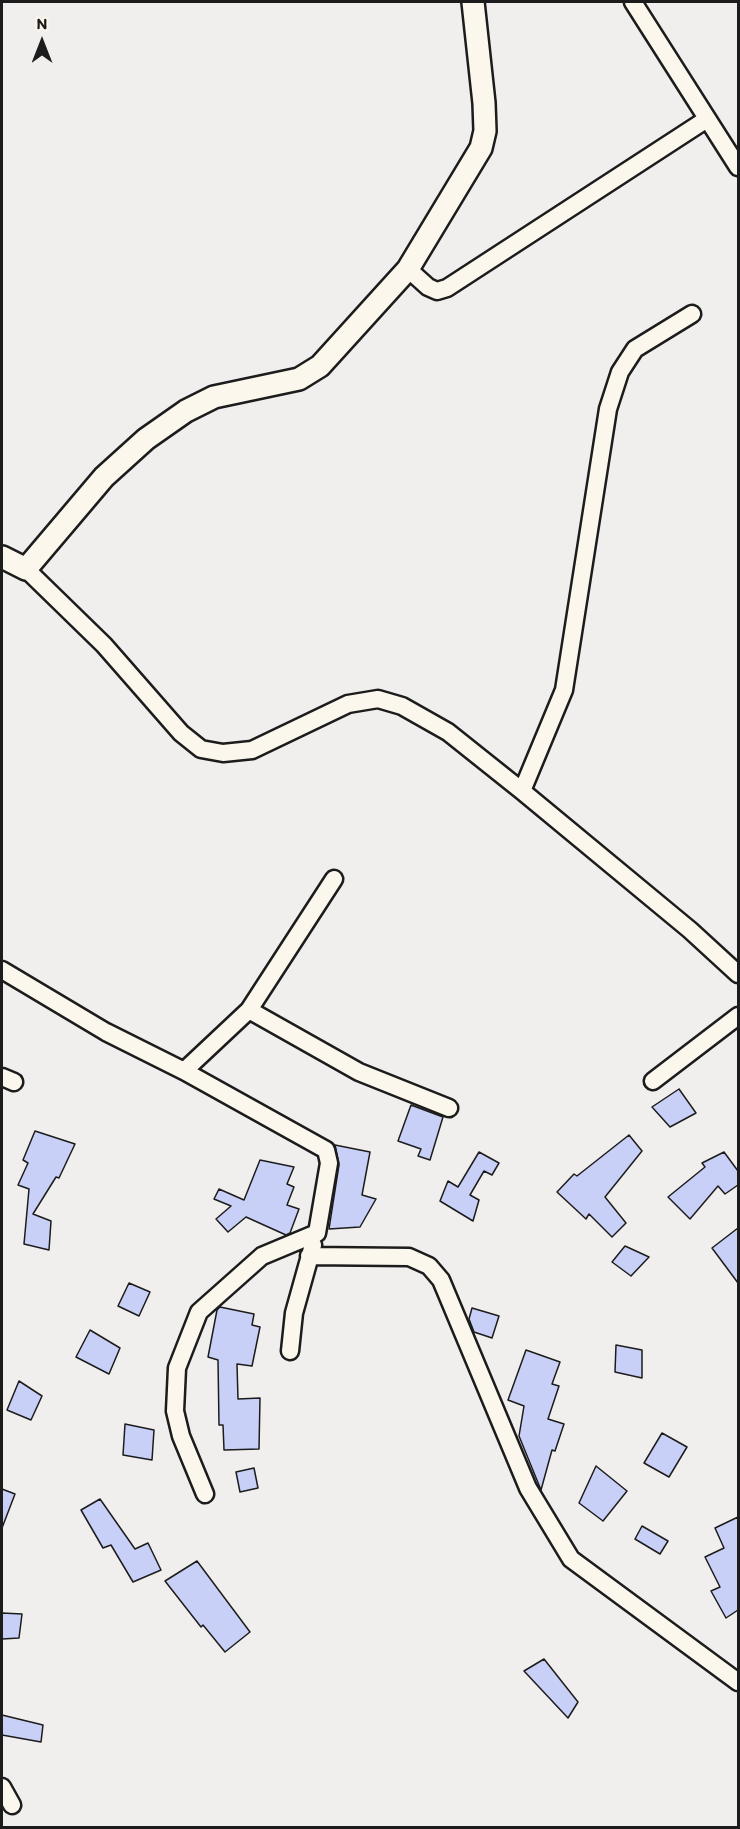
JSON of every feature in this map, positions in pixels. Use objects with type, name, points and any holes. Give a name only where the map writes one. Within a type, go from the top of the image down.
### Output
[{"type":"street","points":[[26,568],[104,477],[146,439],[186,411],[214,397],[300,379],[320,366],[408,269],[481,148],[485,131],[484,103],[473,2]]},
{"type":"street","points":[[633,2],[738,167]]},
{"type":"street","points":[[408,269],[428,287],[437,291],[447,288],[706,119]]},
{"type":"street","points":[[522,790],[564,690],[608,409],[620,372],[635,349],[692,314]]},
{"type":"street","points":[[2,557],[26,568],[104,645],[181,733],[201,749],[222,753],[252,750],[348,704],[378,699],[402,706],[448,732],[522,790],[681,923],[738,974]]},
{"type":"street","points":[[184,1071],[249,1010],[334,879]]},
{"type":"street","points":[[2,970],[106,1032],[184,1071],[326,1150],[329,1163],[317,1233],[294,1313],[290,1351]]},
{"type":"street","points":[[249,1010],[359,1072],[449,1108]]},
{"type":"street","points":[[653,1081],[738,1016]]},
{"type":"street","points":[[205,1494],[181,1436],[175,1411],[177,1368],[199,1312],[262,1256],[317,1233]]},
{"type":"street","points":[[309,1256],[408,1257],[429,1266],[441,1280],[528,1488],[571,1559],[737,1679]]},
{"type":"street","points":[[2,1787],[12,1805]]},
{"type":"building","points":[[679,1089],[696,1113],[670,1127],[652,1107]]},
{"type":"building","points":[[411,1105],[443,1117],[430,1160],[418,1156],[421,1149],[398,1141]]},
{"type":"building","points":[[35,1131],[75,1144],[59,1178],[56,1177],[33,1214],[51,1221],[49,1250],[24,1244],[29,1189],[18,1185],[28,1163],[23,1160]]},
{"type":"building","points":[[629,1135],[642,1151],[605,1197],[626,1223],[612,1237],[589,1214],[586,1219],[557,1192],[574,1174],[577,1176]]},
{"type":"building","points":[[335,1145],[370,1152],[362,1195],[376,1199],[360,1227],[329,1229],[339,1165]]},
{"type":"building","points":[[479,1152],[499,1163],[492,1175],[484,1171],[470,1195],[479,1200],[473,1221],[440,1201],[448,1181],[458,1187]]},
{"type":"building","points":[[724,1152],[738,1171],[738,1185],[725,1194],[718,1186],[690,1219],[668,1197],[705,1167],[702,1163]]},
{"type":"building","points":[[260,1160],[294,1167],[287,1184],[294,1187],[287,1205],[299,1209],[290,1233],[286,1235],[246,1217],[228,1232],[216,1219],[231,1206],[214,1199],[219,1189],[244,1200]]},
{"type":"building","points":[[738,1228],[738,1283],[712,1248]]},
{"type":"building","points":[[625,1246],[649,1257],[631,1276],[612,1262]]},
{"type":"building","points":[[129,1283],[150,1292],[139,1316],[118,1306]]},
{"type":"building","points":[[220,1307],[254,1314],[252,1325],[260,1327],[252,1366],[237,1364],[238,1399],[260,1398],[259,1449],[224,1450],[223,1425],[219,1425],[218,1360],[208,1357],[217,1310]]},
{"type":"building","points":[[472,1308],[499,1316],[492,1338],[474,1332],[469,1319]]},
{"type":"building","points":[[90,1330],[120,1348],[109,1374],[76,1357]]},
{"type":"building","points":[[616,1345],[642,1350],[642,1378],[615,1372]]},
{"type":"building","points":[[526,1350],[560,1362],[552,1384],[559,1386],[548,1419],[564,1424],[555,1451],[552,1450],[541,1490],[519,1436],[524,1406],[508,1400]]},
{"type":"building","points":[[19,1381],[42,1396],[31,1420],[7,1410]]},
{"type":"building","points":[[125,1424],[154,1430],[152,1460],[123,1455]]},
{"type":"building","points":[[662,1433],[687,1447],[669,1477],[644,1463]]},
{"type":"building","points":[[596,1466],[627,1491],[603,1521],[579,1503]]},
{"type":"building","points":[[254,1468],[258,1488],[240,1492],[236,1472]]},
{"type":"building","points":[[2,1489],[15,1494],[2,1528]]},
{"type":"building","points":[[100,1499],[135,1549],[148,1543],[161,1570],[133,1582],[111,1545],[103,1548],[81,1510]]},
{"type":"building","points":[[738,1517],[738,1610],[726,1618],[711,1591],[720,1587],[705,1557],[724,1548],[715,1528]]},
{"type":"building","points":[[642,1526],[668,1541],[660,1554],[635,1539]]},
{"type":"building","points":[[197,1561],[250,1632],[225,1652],[203,1625],[201,1627],[165,1581]]},
{"type":"building","points":[[2,1613],[22,1614],[19,1638],[2,1639]]},
{"type":"building","points":[[544,1659],[578,1702],[568,1718],[524,1671]]},
{"type":"building","points":[[2,1715],[43,1725],[41,1742],[2,1735]]}]
